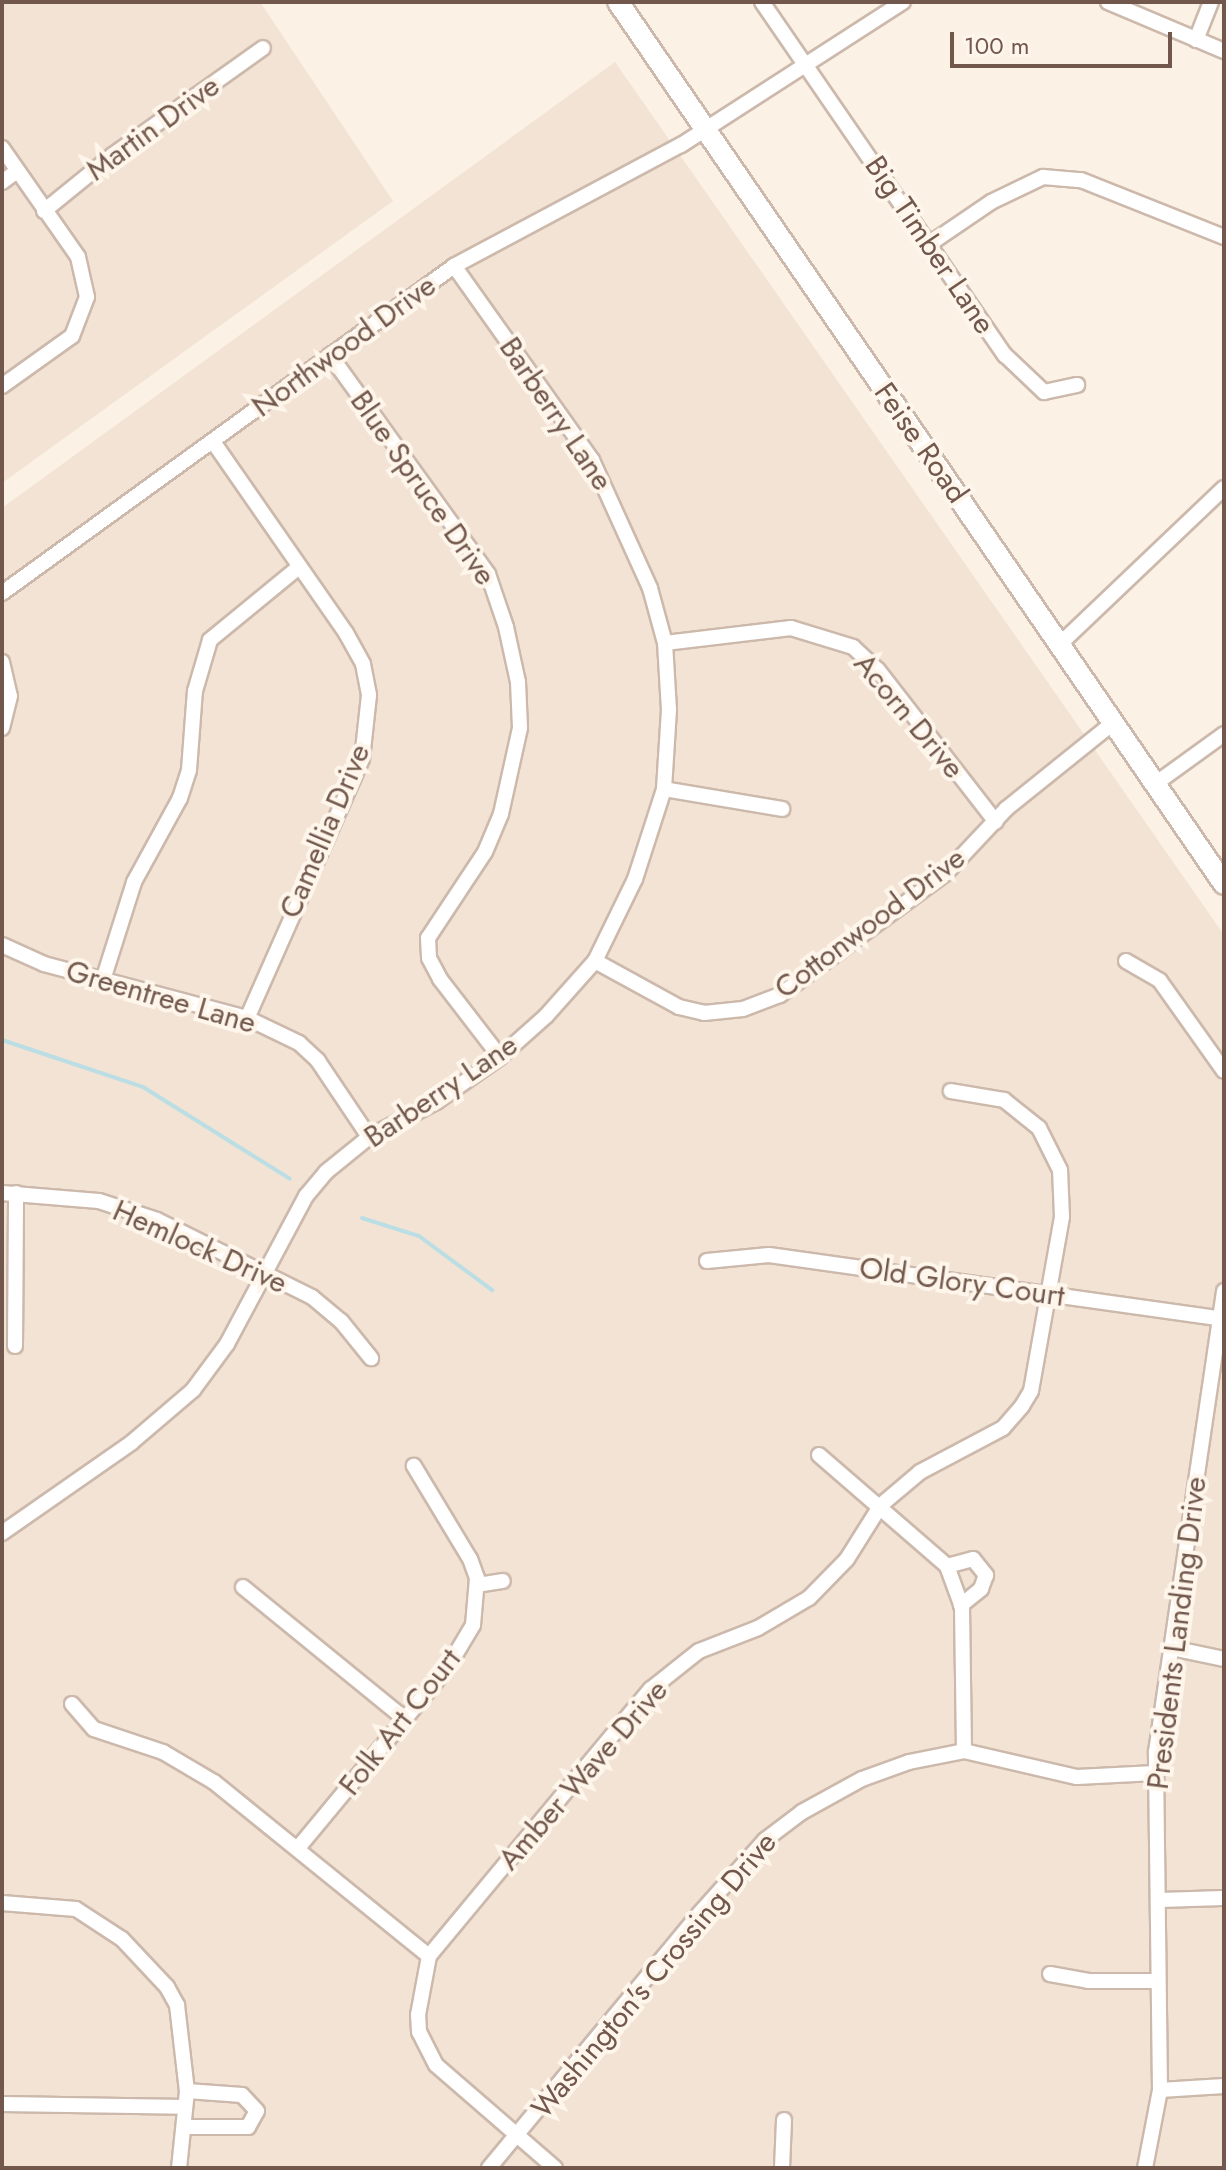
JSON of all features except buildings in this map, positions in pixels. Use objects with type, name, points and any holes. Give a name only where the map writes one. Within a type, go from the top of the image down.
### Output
[{"type":"main road","name":"Feise Road","points":[[618,2],[1224,884]]},
{"type":"street","points":[[748,2],[761,2]]},
{"type":"street","name":"Big Timber Lane","points":[[761,2],[1005,355],[1036,387],[1056,392],[1077,385]]},
{"type":"street","name":"Northwood Drive","points":[[2,593],[214,443],[454,266],[706,129],[903,2]]},
{"type":"street","points":[[1108,2],[1224,51]]},
{"type":"street","points":[[1196,40],[1211,2]]},
{"type":"street","name":"Martin Drive","points":[[44,211],[113,155],[263,48]]},
{"type":"street","points":[[2,148],[78,257],[87,288],[85,310],[72,336],[2,386]]},
{"type":"street","points":[[2,182],[17,171]]},
{"type":"street","points":[[928,245],[991,202],[1043,177],[1081,180],[1224,237]]},
{"type":"street","name":"Barberry Lane","points":[[2,1533],[131,1443],[193,1390],[227,1344],[306,1196],[369,1137],[436,1102],[500,1057],[595,961],[635,879],[664,789],[669,710],[665,643],[640,562],[592,460],[454,266]]},
{"type":"street","name":"Blue Spruce Drive","points":[[330,355],[488,574],[506,627],[518,682],[520,728],[501,814],[485,852],[428,938],[429,958],[440,979],[500,1057]]},
{"type":"street","name":"Camellia Drive","points":[[214,443],[363,664],[367,740],[247,1018]]},
{"type":"street","points":[[1060,644],[1224,488]]},
{"type":"street","points":[[103,980],[134,882],[180,798],[189,770],[195,691],[210,640],[299,567]]},
{"type":"street","name":"Acorn Drive","points":[[665,643],[791,628],[853,647],[878,670],[996,822]]},
{"type":"street","points":[[2,662],[10,696],[2,728]]},
{"type":"street","name":"Cottonwood Drive","points":[[595,961],[679,1007],[704,1013],[743,1009],[780,995],[946,873],[1057,765],[1113,723]]},
{"type":"street","points":[[1155,784],[1224,734]]},
{"type":"street","points":[[664,789],[782,809]]},
{"type":"street","name":"Greentree Lane","points":[[2,945],[103,980],[247,1018],[299,1043],[318,1061],[369,1137]]},
{"type":"street","points":[[1126,961],[1160,981],[1224,1071]]},
{"type":"street","name":"Amber Wave Drive","points":[[555,2168],[449,2080],[427,2050],[418,2015],[429,1956],[651,1689],[699,1651],[758,1628],[809,1598],[847,1559],[881,1505],[920,1472],[1003,1428],[1022,1406],[1031,1391],[1062,1217],[1056,1158],[1039,1128],[1004,1100],[951,1091]]},
{"type":"street","points":[[9,1193],[15,1346]]},
{"type":"street","name":"Hemlock Drive","points":[[9,1193],[99,1201],[157,1220],[263,1273],[331,1313],[371,1358]]},
{"type":"street","name":"Old Glory Court","points":[[707,1261],[769,1255],[1221,1318]]},
{"type":"street","name":"Presidents Landing Drive","points":[[1145,2168],[1160,2090],[1155,1773],[1224,1291]]},
{"type":"street","points":[[819,1455],[881,1505],[947,1566],[961,1605],[964,1751]]},
{"type":"street","name":"Folk Art Court","points":[[298,1848],[448,1667],[473,1625],[477,1585],[465,1547],[414,1466]]},
{"type":"street","points":[[947,1566],[973,1559],[986,1575],[981,1589],[961,1605]]},
{"type":"street","points":[[477,1585],[503,1581]]},
{"type":"street","points":[[243,1587],[405,1719]]},
{"type":"street","points":[[1172,1648],[1224,1659]]},
{"type":"street","points":[[72,1704],[94,1729],[163,1752],[214,1782],[429,1956]]},
{"type":"street","name":"Washington's Crossing Drive","points":[[489,2168],[700,1913],[774,1833],[862,1779],[909,1762],[964,1751],[1077,1777],[1155,1773]]},
{"type":"street","points":[[1159,1900],[1224,1898]]},
{"type":"street","points":[[2,1903],[76,1909],[122,1939],[155,1970],[177,2005],[186,2099],[186,2127],[179,2168]]},
{"type":"street","points":[[1050,1974],[1088,1981],[1158,1981]]},
{"type":"street","points":[[1160,2090],[1224,2086]]},
{"type":"street","points":[[2,2104],[242,2095],[257,2111],[248,2127],[230,2131],[186,2127]]},
{"type":"street","points":[[782,2168],[784,2120]]},
{"type":"shaded area","points":[[2,2],[260,2],[393,201],[2,483]]},
{"type":"shaded area","points":[[615,62],[1224,935],[1224,2168],[2,2168],[2,508]]},
{"type":"waterway","points":[[2,1040],[143,1087],[290,1179]]},
{"type":"waterway","points":[[362,1218],[419,1236],[492,1290]]}]
